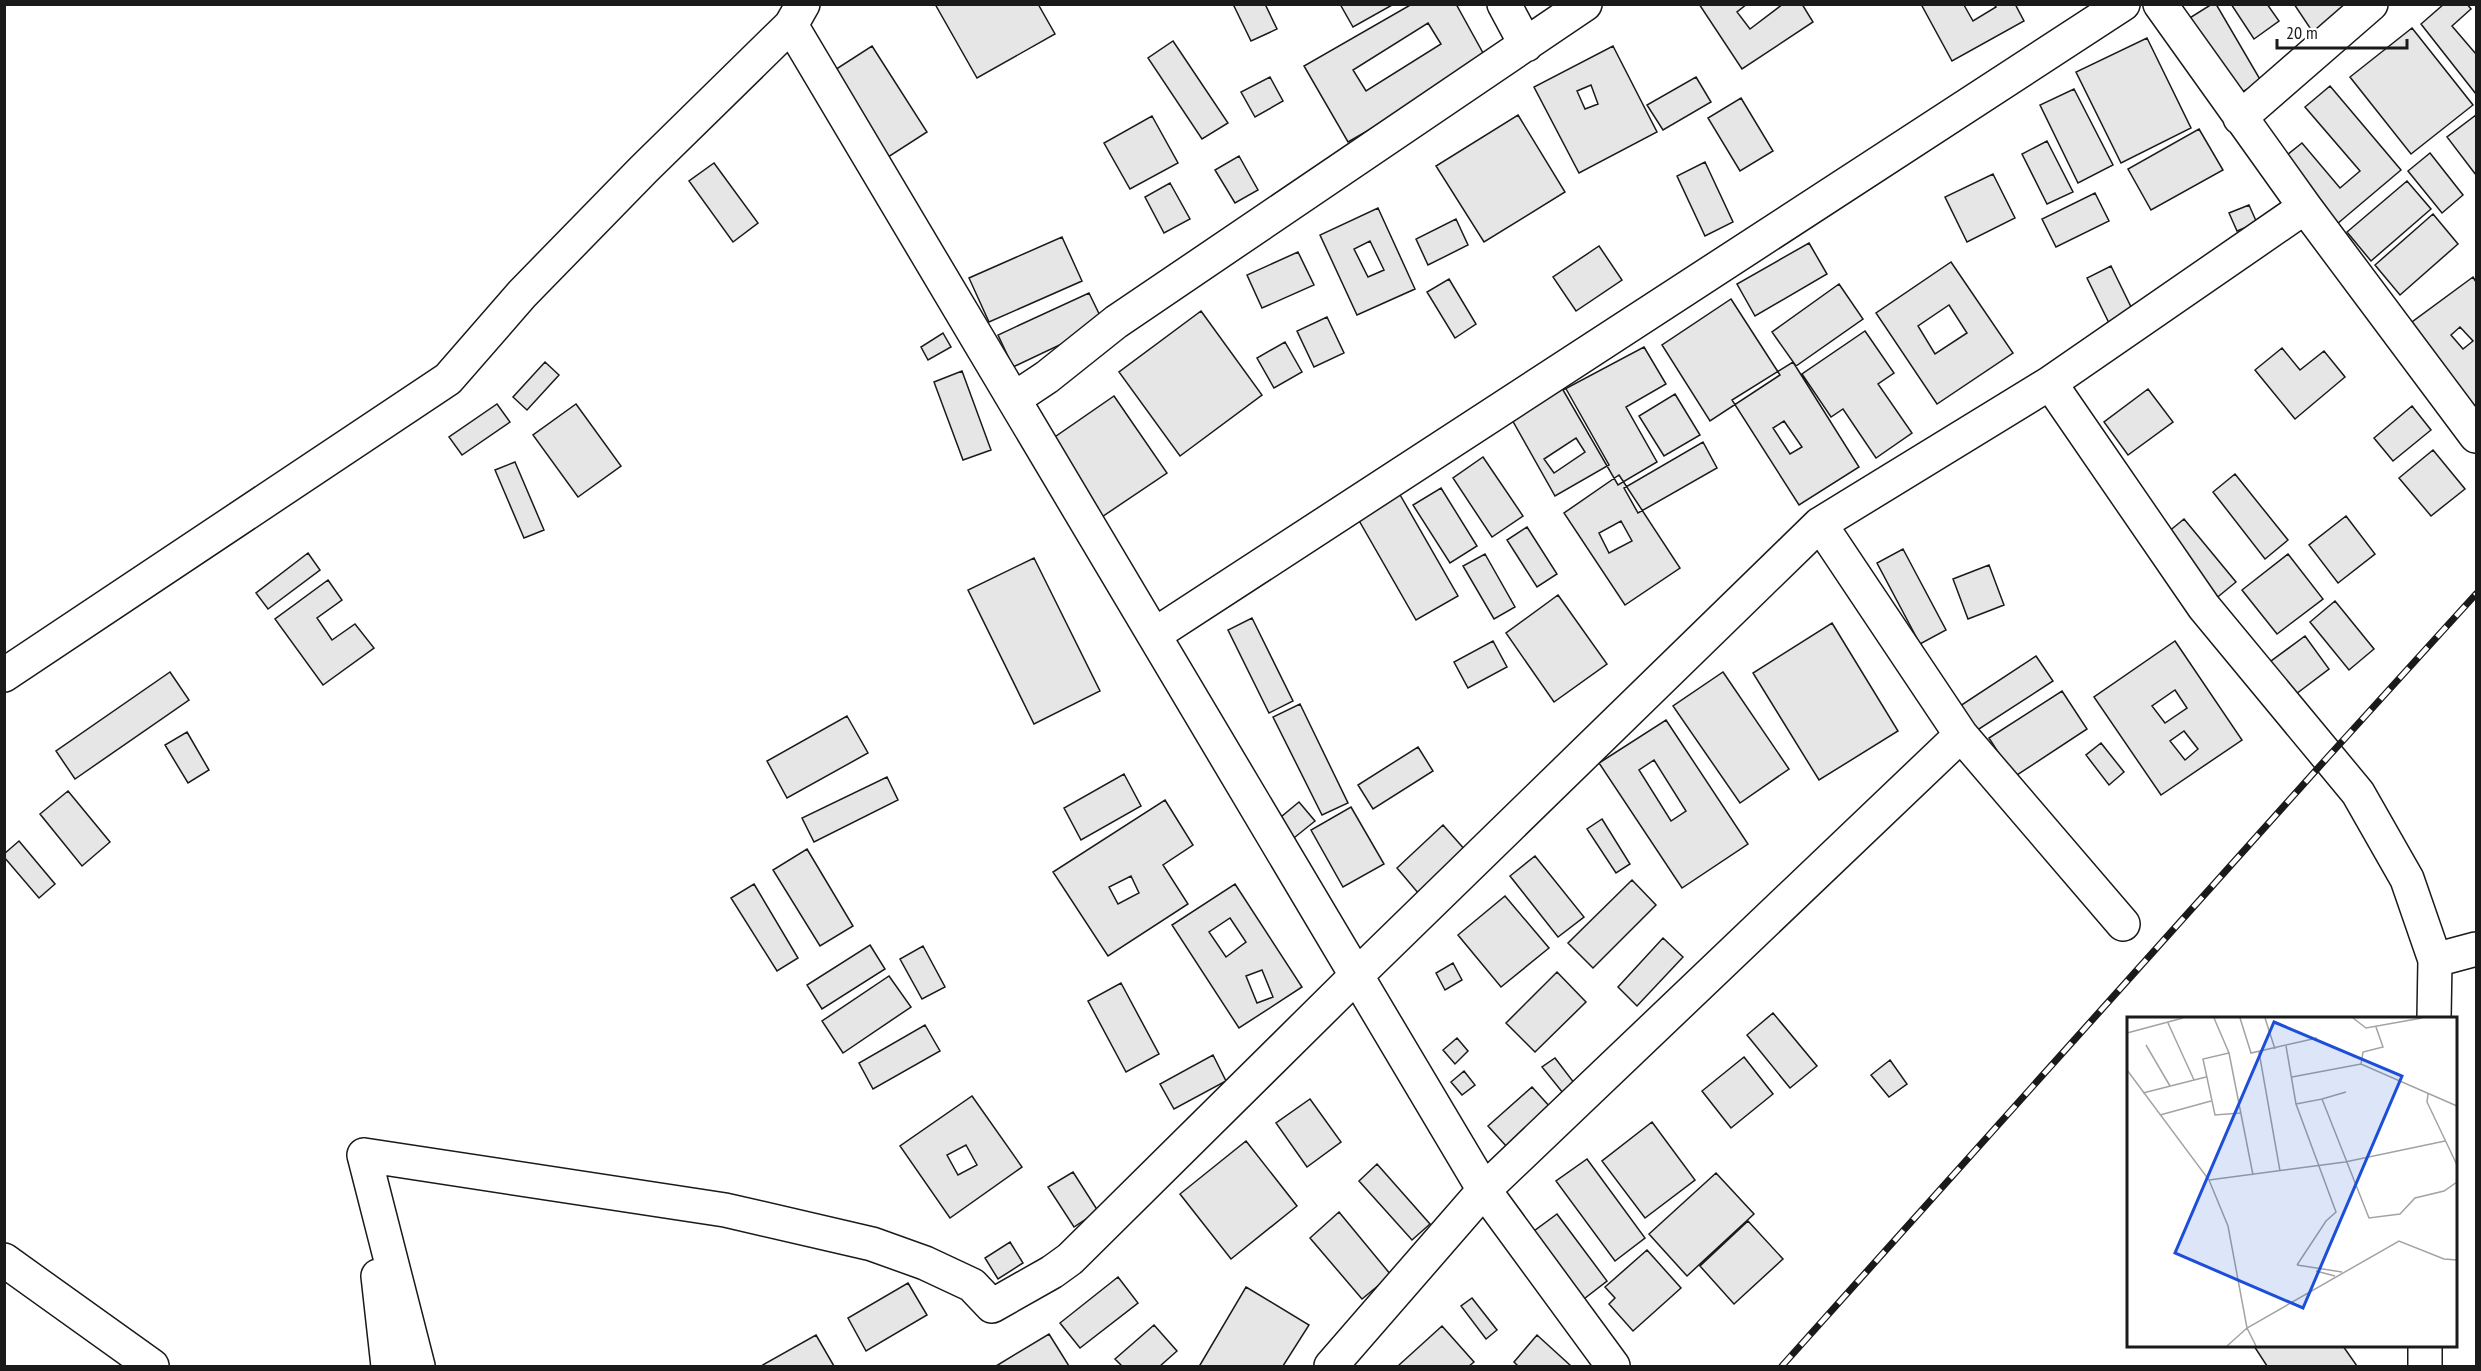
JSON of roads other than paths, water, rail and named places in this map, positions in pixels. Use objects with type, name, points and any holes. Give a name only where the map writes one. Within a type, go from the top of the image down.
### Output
[{"type":"street","points":[[1504,4],[1526,45]]},
{"type":"street","points":[[1014,399],[1047,377],[1116,322],[1585,4]]},
{"type":"street","points":[[1154,635],[2123,4]]},
{"type":"street","points":[[2160,4],[2305,207],[2476,436]]},
{"type":"street","points":[[2240,118],[2371,4]]},
{"type":"street","points":[[4,675],[448,379],[522,294],[797,15],[1014,399],[1484,1190],[1613,1366]]},
{"type":"street","points":[[364,1155],[725,1210],[862,1242],[925,1263],[972,1285],[992,1306],[1052,1272],[1070,1259],[1357,975],[1820,524],[2049,382],[2305,207]]},
{"type":"street","points":[[2049,382],[2204,607],[2358,793],[2407,879],[2436,960],[2434,1017]]},
{"type":"street","points":[[1820,524],[1961,735],[2123,924]]},
{"type":"street","points":[[1331,1366],[1484,1190],[1961,735]]},
{"type":"street","points":[[2436,960],[2476,949]]},
{"type":"street","points":[[364,1155],[388,1366]]},
{"type":"street","points":[[364,1155],[418,1366]]},
{"type":"street","points":[[4,1260],[152,1366]]},
{"type":"street","points":[[2424,1366],[2425,1347]]},
{"type":"railway","points":[[1782,1366],[2476,594]]}]
